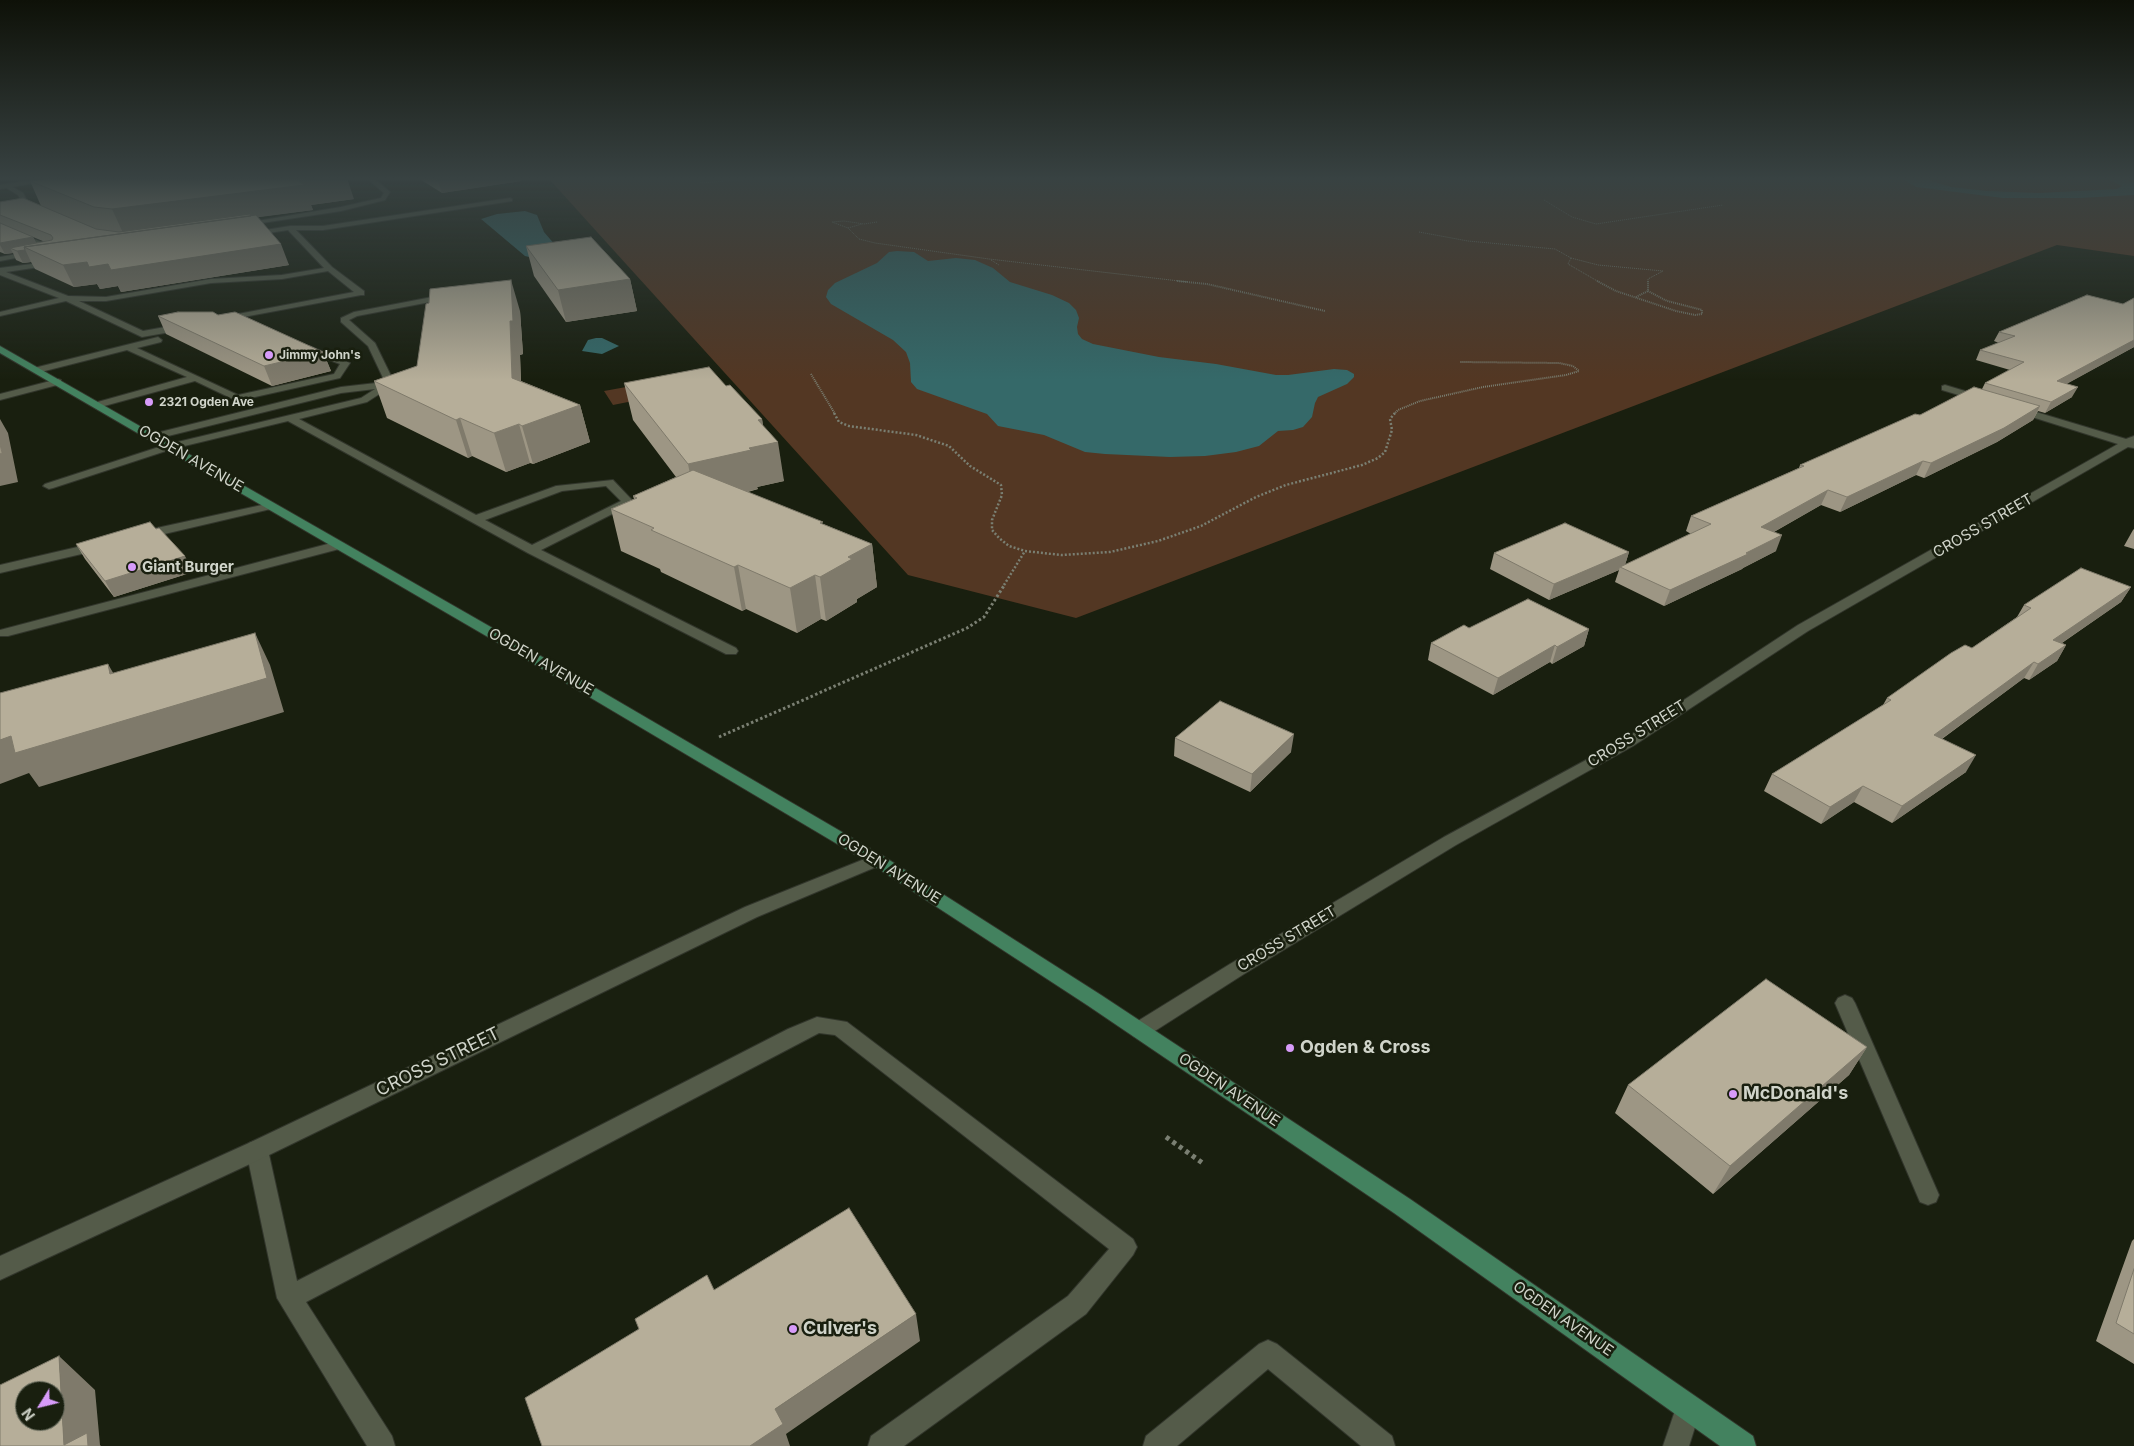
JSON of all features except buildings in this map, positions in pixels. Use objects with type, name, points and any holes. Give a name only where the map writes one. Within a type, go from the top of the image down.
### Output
[{"type":"main road","name":"OGDEN AVENUE","points":[[0,349],[877,860],[1140,1030],[1402,1206],[1743,1446]]},
{"type":"street","points":[[0,259],[53,250],[43,245]]},
{"type":"street","points":[[233,327],[214,325],[361,293],[329,269],[307,245]]},
{"type":"street","points":[[0,271],[58,262]]},
{"type":"street","points":[[0,314],[67,298],[106,299],[211,281],[282,277],[329,269]]},
{"type":"street","points":[[0,271],[67,298],[142,334],[194,324]]},
{"type":"street","points":[[0,278],[10,276]]},
{"type":"street","points":[[390,384],[372,345],[344,320],[354,314],[455,295]]},
{"type":"street","points":[[37,370],[189,334]]},
{"type":"street","points":[[128,347],[237,398],[337,376],[345,363],[300,346]]},
{"type":"street","points":[[97,405],[196,378]]},
{"type":"street","points":[[0,397],[58,382]]},
{"type":"street","points":[[152,437],[314,396],[341,390],[390,384]]},
{"type":"street","points":[[49,486],[169,447],[364,400],[390,384]]},
{"type":"street","points":[[1945,388],[2132,442]]},
{"type":"street","points":[[314,396],[329,409]]},
{"type":"street","points":[[290,418],[532,550],[731,651]]},
{"type":"street","name":"CROSS STREET","points":[[1140,1030],[1237,969],[1450,841],[1628,743],[1802,628],[2132,442]]},
{"type":"street","points":[[476,519],[560,488],[609,482],[628,502],[532,550]]},
{"type":"street","points":[[129,539],[271,506]]},
{"type":"street","points":[[0,569],[111,543]]},
{"type":"street","points":[[3,633],[339,545]]},
{"type":"street","name":"CROSS STREET","points":[[0,1268],[257,1150],[751,912],[877,860]]},
{"type":"street","points":[[1845,1003],[1928,1195]]},
{"type":"street","points":[[289,1298],[795,1035],[817,1025],[840,1028],[1125,1247],[1077,1305],[881,1446]]},
{"type":"street","points":[[257,1150],[289,1298],[382,1446]]},
{"type":"street","points":[[1156,1446],[1268,1353],[1382,1446]]},
{"type":"street","points":[[1676,1446],[1688,1408]]},
{"type":"path","points":[[897,245],[989,259],[1208,284],[1324,310]]},
{"type":"path","points":[[1532,245],[1555,248],[1571,258],[1598,264],[1663,271],[1648,279],[1648,291]]},
{"type":"path","points":[[1571,258],[1568,264],[1600,283],[1635,298],[1676,311],[1695,315],[1702,314],[1702,310],[1667,301],[1648,291]]},
{"type":"path","points":[[989,259],[999,265]]},
{"type":"path","points":[[1635,298],[1648,291]]},
{"type":"path","points":[[811,374],[840,422],[849,426],[916,435],[934,440],[949,446],[970,466],[1001,485],[1002,495],[992,520],[992,530],[1009,546],[1025,551],[1061,555],[1110,552],[1158,541],[1201,526],[1256,497],[1286,485],[1362,465],[1386,452],[1392,430],[1390,420],[1398,410],[1420,401],[1483,387],[1566,376],[1579,371],[1574,366],[1559,363],[1460,362]]},
{"type":"path","points":[[691,750],[967,628],[984,617],[1025,551]]},
{"type":"path","points":[[1166,1138],[1204,1164]]},
{"type":"shaded area","points":[[609,245],[2056,245],[1076,618],[908,575]]},
{"type":"shaded area","points":[[2060,245],[2134,245],[2134,256]]},
{"type":"shaded area","points":[[687,376],[698,388],[613,405],[604,391]]},
{"type":"water","points":[[512,245],[556,246],[529,257]]},
{"type":"water","points":[[889,252],[914,252],[928,261],[956,258],[975,260],[993,268],[1010,282],[1052,295],[1069,303],[1076,310],[1079,318],[1078,334],[1082,339],[1093,344],[1159,357],[1216,364],[1276,375],[1334,369],[1347,370],[1354,374],[1354,377],[1347,384],[1318,397],[1312,417],[1303,427],[1278,431],[1259,446],[1236,452],[1205,456],[1170,457],[1085,452],[1044,435],[998,426],[987,414],[917,389],[911,382],[910,363],[906,352],[893,340],[831,304],[826,297],[828,290],[835,283],[877,263]]},
{"type":"water","points":[[602,338],[619,346],[602,354],[582,351],[588,340]]},
{"type":"place","name":"Jimmy John's","points":[[269,355]]},
{"type":"place","name":"2321 Ogden Ave","points":[[149,402]]},
{"type":"place","name":"Giant Burger","points":[[132,567]]},
{"type":"place","name":"Ogden & Cross","points":[[1290,1048]]},
{"type":"place","name":"McDonald's","points":[[1733,1094]]},
{"type":"place","name":"Culver's","points":[[793,1329]]}]
